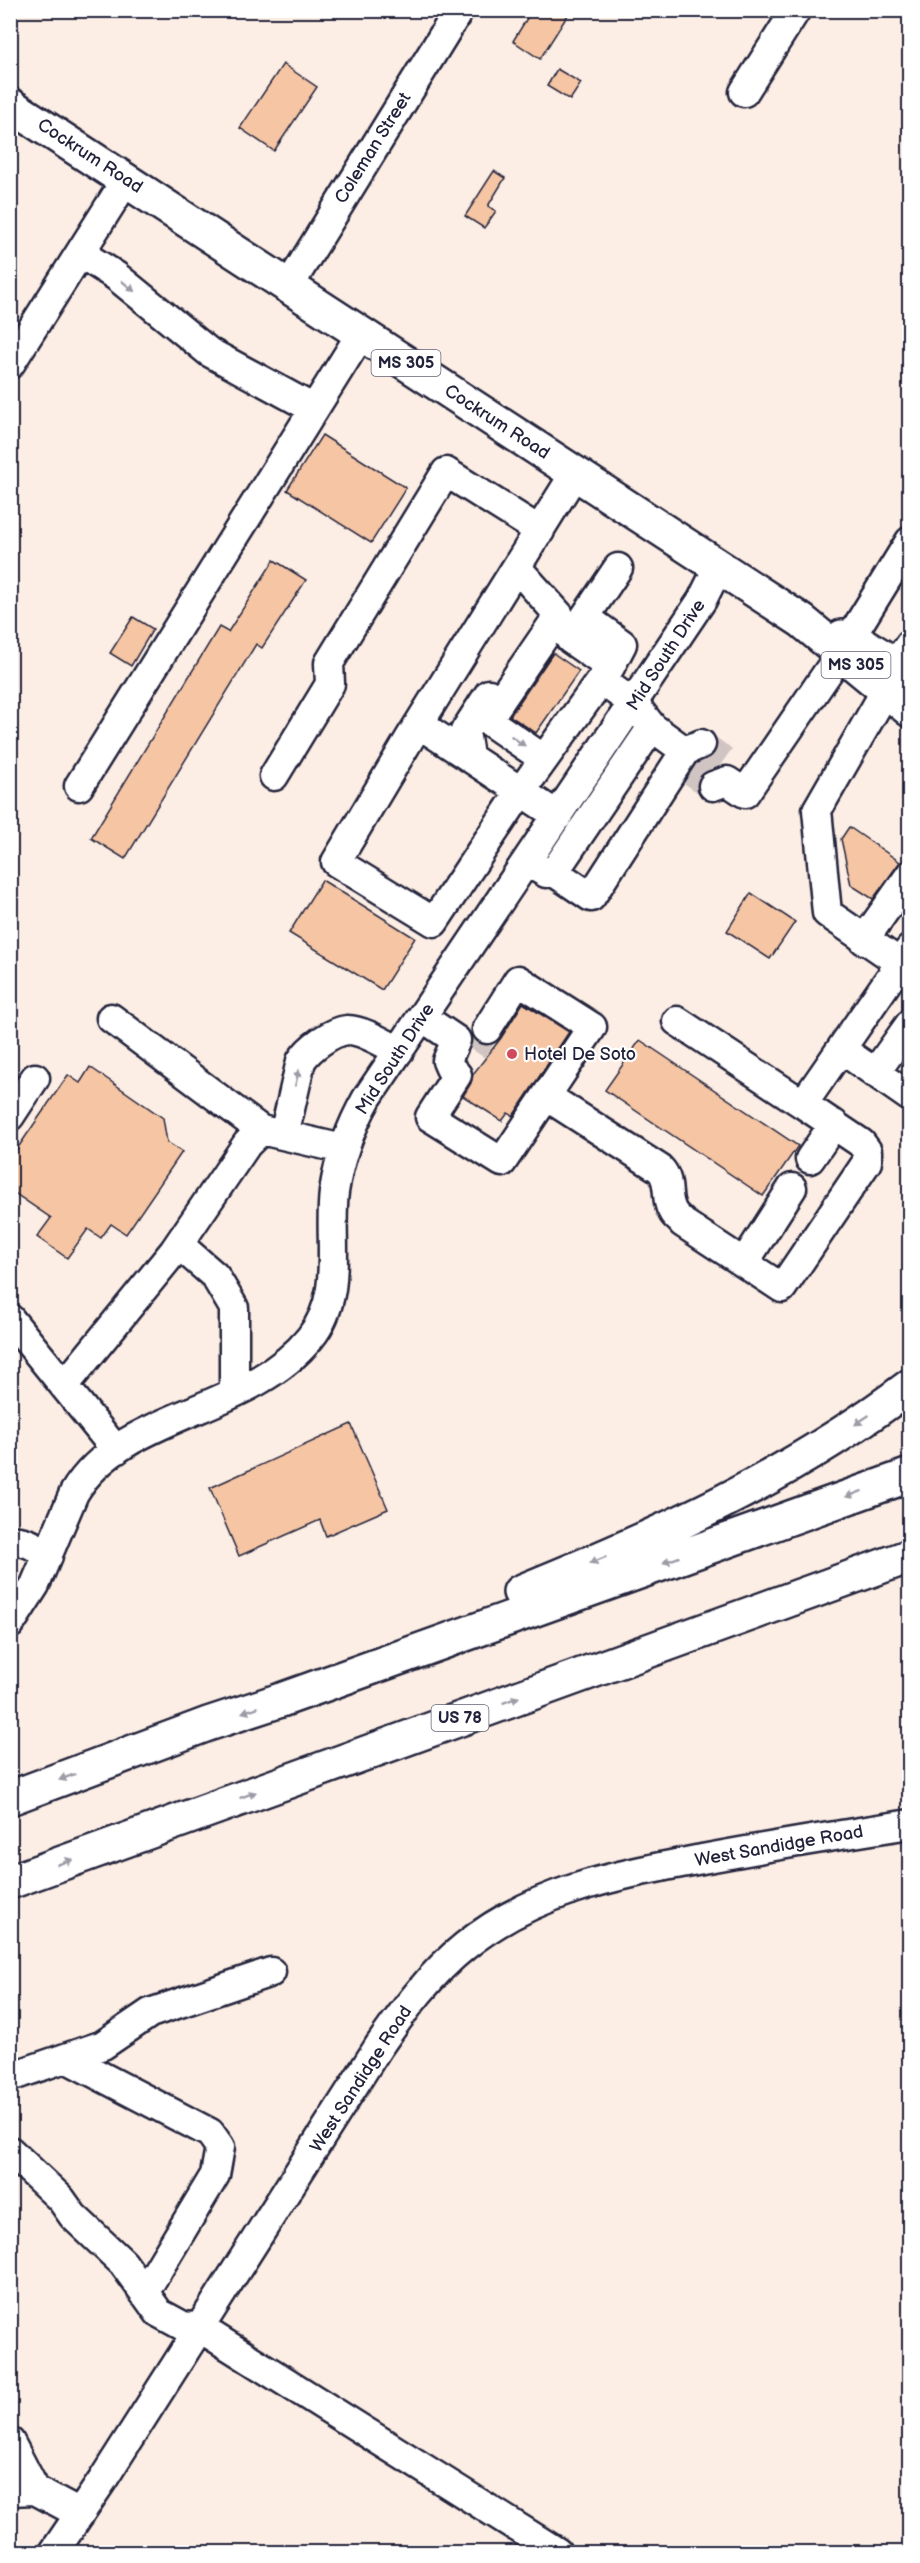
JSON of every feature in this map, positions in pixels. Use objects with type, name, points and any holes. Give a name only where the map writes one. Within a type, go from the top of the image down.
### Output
[{"type":"main road","name":"Cockrum Road","points":[[10,105],[802,621],[902,676]]},
{"type":"main road","points":[[281,1700],[399,1642],[645,1541],[732,1499],[836,1438],[909,1386]]},
{"type":"main road","points":[[10,1798],[208,1724],[281,1700],[909,1475]]},
{"type":"main road","name":"US 78","points":[[10,1882],[909,1556]]},
{"type":"main road","points":[[719,1624],[802,1609],[909,1581]]},
{"type":"street","name":"Coleman Street","points":[[289,286],[459,10]]},
{"type":"street","points":[[744,92],[796,10]]},
{"type":"street","points":[[10,364],[126,180]]},
{"type":"street","points":[[80,253],[116,276],[209,352],[314,410]]},
{"type":"street","points":[[79,786],[361,334]]},
{"type":"street","points":[[274,776],[330,684],[329,663],[446,472],[540,531]]},
{"type":"street","points":[[471,945],[336,862],[575,473]]},
{"type":"street","points":[[722,776],[745,793],[845,646],[909,541]]},
{"type":"street","name":"Mid South Drive","points":[[10,1624],[35,1585],[64,1515],[82,1480],[96,1465],[140,1436],[255,1384],[295,1356],[319,1324],[329,1296],[335,1266],[334,1194],[343,1149],[363,1105],[634,704],[702,600],[719,566]]},
{"type":"street","points":[[517,568],[566,619],[605,674],[652,727],[691,755],[591,897],[554,872],[546,873],[527,862]]},
{"type":"street","points":[[469,756],[465,731],[566,619],[618,568]]},
{"type":"street","points":[[544,759],[487,720],[566,619]]},
{"type":"street","points":[[434,922],[521,791],[605,674]]},
{"type":"street","points":[[810,1094],[905,956],[864,940],[827,913],[818,810],[902,676]]},
{"type":"street","points":[[419,724],[558,816]]},
{"type":"street","points":[[554,872],[652,727]]},
{"type":"street","points":[[864,940],[909,875]]},
{"type":"street","points":[[518,980],[592,1027],[502,1162],[430,1117],[457,1075],[450,1068],[447,1060],[477,1035],[518,980]]},
{"type":"street","points":[[422,1017],[477,1035]]},
{"type":"street","points":[[111,1018],[272,1132],[343,1149]]},
{"type":"street","points":[[546,1096],[660,1169],[667,1179],[668,1200],[672,1212],[683,1223],[782,1288],[860,1174],[867,1162],[867,1151],[861,1143],[834,1125],[810,1094],[677,1021]]},
{"type":"street","points":[[875,1073],[909,1024]]},
{"type":"street","points":[[64,1386],[174,1251],[247,1144],[272,1132],[307,1050],[347,1030],[372,1038],[399,1051]]},
{"type":"street","points":[[841,1049],[909,1097]]},
{"type":"street","points":[[10,1116],[36,1078]]},
{"type":"street","points":[[810,1159],[834,1125]]},
{"type":"street","points":[[744,1263],[792,1188]]},
{"type":"street","points":[[174,1251],[184,1249],[215,1276],[234,1308],[234,1394]]},
{"type":"street","points":[[10,1319],[116,1450]]},
{"type":"street","points":[[10,1541],[26,1542],[48,1556]]},
{"type":"street","name":"West Sandidge Road","points":[[54,2553],[379,2046],[406,2008],[464,1946],[488,1929],[537,1902],[620,1875],[909,1824]]},
{"type":"street","points":[[10,2077],[103,2045],[150,2013],[271,1972]]},
{"type":"street","points":[[66,2058],[210,2133],[220,2147],[215,2175],[144,2293]]},
{"type":"street","points":[[10,2151],[62,2199],[73,2216],[123,2263],[159,2313],[183,2326],[200,2328],[557,2553]]},
{"type":"street","points":[[10,2442],[23,2491],[80,2514]]},
{"type":"building","points":[[532,10],[571,10],[540,59],[513,41]]},
{"type":"building","points":[[283,64],[317,87],[274,151],[240,128]]},
{"type":"building","points":[[557,69],[581,83],[570,100],[547,86]]},
{"type":"building","points":[[494,171],[505,178],[488,206],[496,211],[484,228],[465,216]]},
{"type":"building","points":[[322,435],[406,488],[371,543],[287,490]]},
{"type":"building","points":[[274,560],[306,580],[262,648],[256,644],[125,859],[91,838],[219,627],[228,632]]},
{"type":"building","points":[[133,617],[153,629],[131,666],[110,653]]},
{"type":"building","points":[[553,653],[579,671],[536,733],[510,716]]},
{"type":"building","points":[[849,827],[900,862],[873,899],[851,885],[841,839]]},
{"type":"building","points":[[322,880],[415,938],[382,990],[289,933]]},
{"type":"building","points":[[751,893],[795,922],[770,959],[727,931]]},
{"type":"building","points":[[523,1003],[569,1032],[513,1116],[508,1113],[502,1121],[463,1096],[471,1083],[473,1074],[501,1038]]},
{"type":"building","points":[[640,1040],[798,1146],[763,1196],[605,1090]]},
{"type":"building","points":[[90,1067],[163,1118],[167,1142],[182,1152],[126,1234],[111,1224],[101,1238],[88,1229],[67,1258],[37,1237],[51,1218],[10,1190],[10,1159],[68,1075],[80,1083]]},
{"type":"building","points":[[351,1424],[388,1509],[326,1536],[320,1520],[239,1556],[210,1488]]},
{"type":"tunnel","points":[[701,744],[728,763]]},
{"type":"tunnel","points":[[685,767],[713,786]]},
{"type":"tunnel","points":[[473,1050],[487,1029]]},
{"type":"place","name":"Hotel De Soto","points":[[512,1054]]}]
